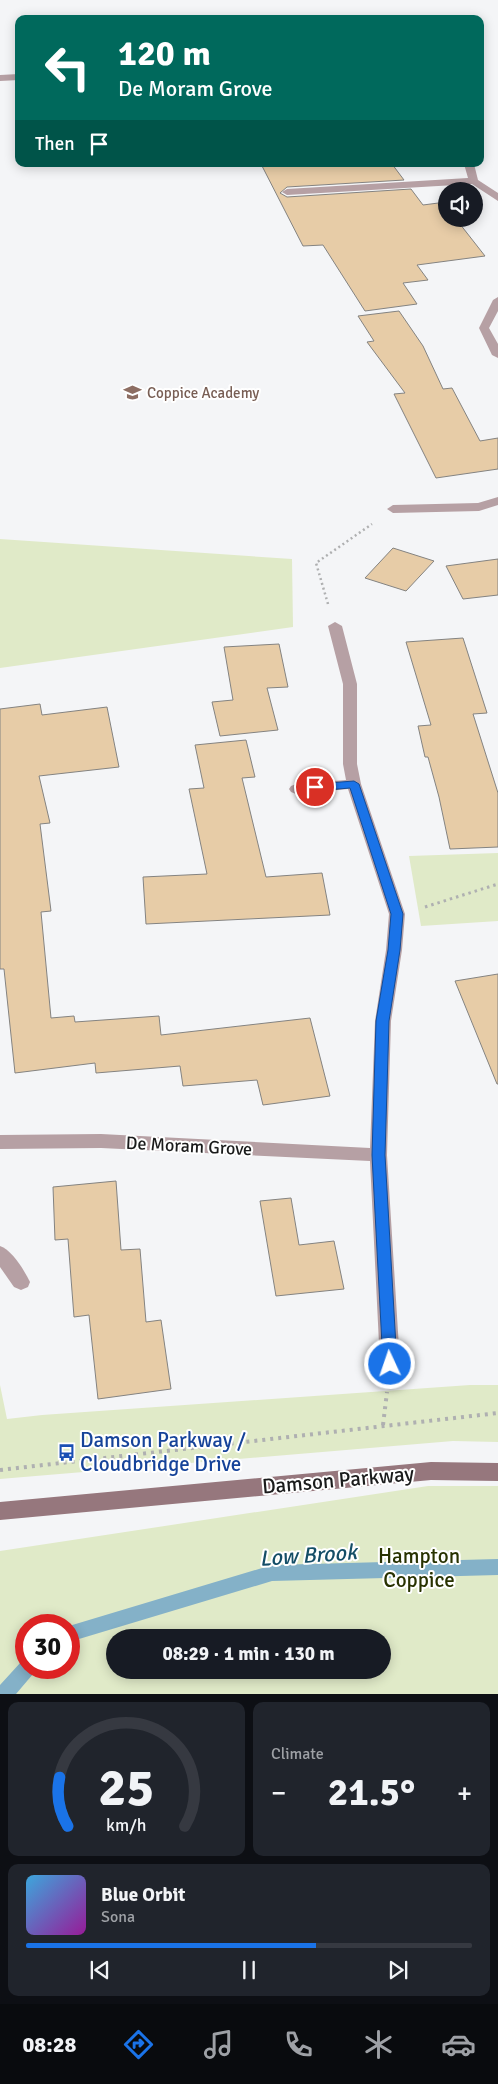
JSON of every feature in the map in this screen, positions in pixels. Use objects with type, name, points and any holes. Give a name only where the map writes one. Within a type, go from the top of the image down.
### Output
[{"type":"street","points":[[0,78],[15,77]]},
{"type":"street","points":[[470,167],[474,181],[498,198]]},
{"type":"street","points":[[287,192],[474,181]]},
{"type":"street","points":[[498,300],[484,328],[498,355]]},
{"type":"street","points":[[392,509],[479,507],[498,501]]},
{"type":"street","points":[[335,626],[350,684],[350,764],[354,784],[397,914],[394,950],[382,1021],[378,1155],[390,1364]]},
{"type":"street","points":[[296,789],[354,784]]},
{"type":"street","name":"De Moram Grove","points":[[0,1142],[101,1141],[378,1155]]},
{"type":"street","points":[[0,1253],[21,1282]]},
{"type":"street","name":"Damson Parkway","points":[[0,1511],[431,1471],[498,1472]]},
{"type":"path","points":[[335,626],[316,563],[392,509]]},
{"type":"path","points":[[397,914],[461,897],[498,884]]},
{"type":"path","points":[[0,1470],[498,1413]]},
{"type":"green space","points":[[0,539],[292,559],[293,627],[0,668]]},
{"type":"green space","points":[[498,853],[498,921],[421,926],[409,856]]},
{"type":"green space","points":[[0,1385],[7,1419],[470,1385],[498,1385],[498,1442],[453,1441],[0,1479]]},
{"type":"green space","name":"Hampton Coppice","points":[[428,1486],[498,1486],[498,1694],[0,1694],[0,1551]]},
{"type":"building","points":[[263,167],[394,167],[404,180],[287,187],[280,193],[287,197],[411,189],[423,205],[438,203],[438,227],[462,227],[485,256],[417,265],[428,280],[403,283],[417,304],[365,311],[323,245],[303,246]]},
{"type":"building","points":[[399,311],[423,346],[443,389],[452,388],[480,441],[498,438],[498,469],[436,478],[394,394],[405,393],[367,342],[374,341],[358,316]]},
{"type":"building","points":[[393,548],[434,561],[406,591],[365,578]]},
{"type":"building","points":[[498,559],[498,595],[463,599],[446,566]]},
{"type":"building","points":[[463,638],[487,713],[473,714],[498,793],[498,847],[450,849],[439,797],[428,757],[425,757],[418,726],[431,725],[406,642]]},
{"type":"building","points":[[279,644],[288,687],[267,688],[278,730],[220,736],[212,702],[233,700],[224,647]]},
{"type":"building","points":[[40,704],[42,715],[107,707],[119,767],[39,776],[50,823],[40,824],[51,911],[41,912],[51,1018],[74,1016],[75,1022],[159,1016],[161,1035],[310,1018],[330,1096],[263,1105],[257,1080],[183,1086],[180,1066],[96,1073],[95,1063],[15,1073],[4,969],[0,969],[0,709]]},
{"type":"building","points":[[246,740],[255,777],[242,778],[266,877],[322,873],[330,915],[146,924],[143,877],[207,874],[189,789],[204,788],[195,745]]},
{"type":"building","points":[[498,974],[498,1084],[497,1084],[455,981]]},
{"type":"building","points":[[116,1181],[121,1250],[140,1249],[146,1322],[161,1320],[171,1389],[98,1399],[89,1315],[74,1317],[68,1239],[55,1240],[53,1187]]},
{"type":"building","points":[[291,1198],[299,1245],[334,1241],[344,1289],[276,1296],[260,1201]]},
{"type":"waterway","name":"Low Brook","points":[[80,1631],[272,1573],[498,1567]]},
{"type":"waterway","name":"Low Brook","points":[[4,1694],[17,1679]]},
{"type":"place","name":"Coppice Academy","points":[[133,393]]},
{"type":"place","name":"Damson Parkway / Cloudbridge Drive","points":[[66,1452]]},
{"type":"route","points":[[315,787],[354,784],[397,914],[394,950],[382,1021],[378,1155],[390,1364]]}]
